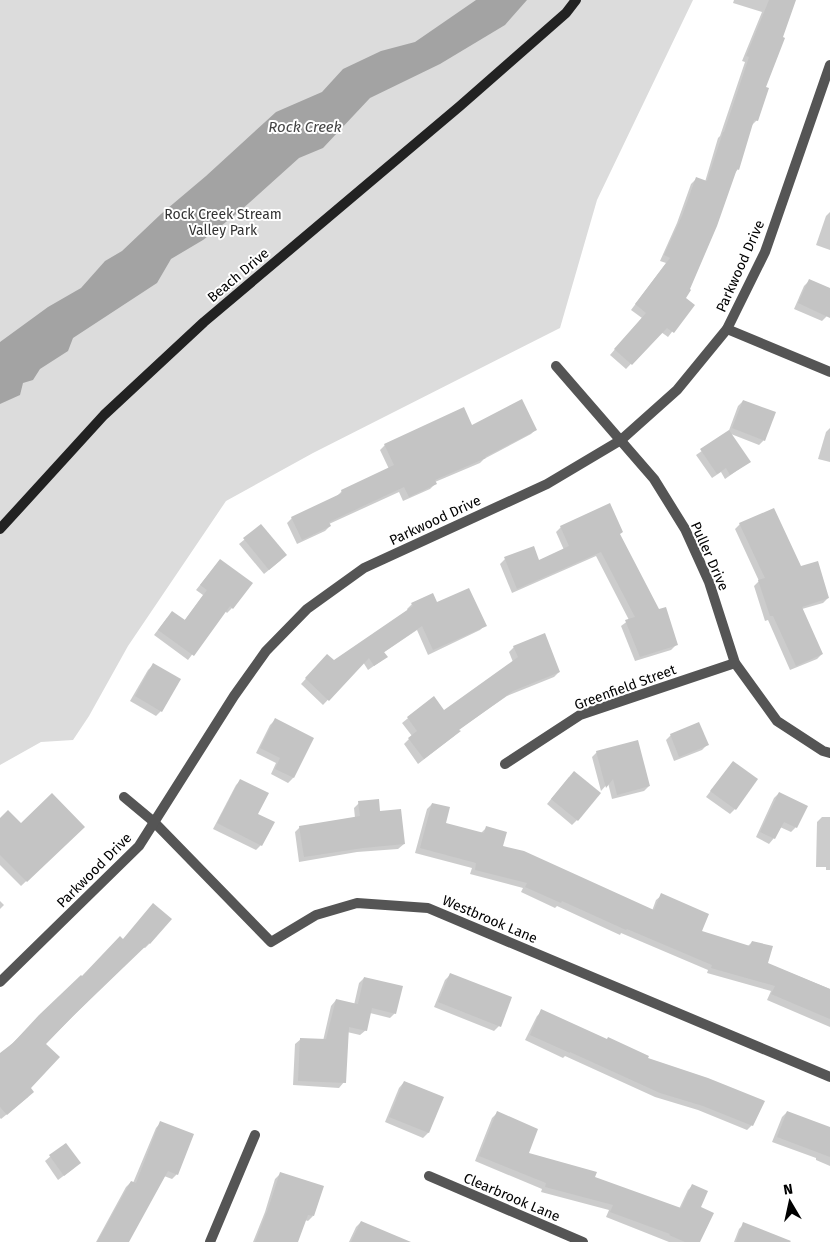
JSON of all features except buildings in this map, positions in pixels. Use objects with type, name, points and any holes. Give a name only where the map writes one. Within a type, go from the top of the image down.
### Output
[{"type":"street","name":"Beach Drive","points":[[0,529],[104,415],[197,328],[460,106],[566,13],[576,0]]},
{"type":"street","name":"Parkwood Drive","points":[[0,982],[139,846],[234,696],[266,651],[307,609],[364,568],[547,484],[621,440],[677,390],[727,329],[765,252],[830,65]]},
{"type":"street","points":[[727,329],[830,372]]},
{"type":"street","name":"Puller Drive","points":[[556,366],[654,479],[684,529],[710,582],[735,663],[777,721],[823,751],[830,753]]},
{"type":"street","name":"Greenfield Street","points":[[505,764],[580,715],[735,663]]},
{"type":"street","name":"Westbrook Lane","points":[[124,797],[154,822],[270,942],[316,915],[358,903],[428,908],[830,1077]]},
{"type":"street","points":[[210,1242],[255,1135]]},
{"type":"street","name":"Clearbrook Lane","points":[[429,1176],[583,1242]]},
{"type":"green space","name":"Rock Creek Stream Valley Park","points":[[0,0],[693,0],[597,200],[560,328],[313,453],[226,501],[128,646],[89,716],[73,740],[41,742],[0,765]]},
{"type":"water","name":"Rock Creek","points":[[476,0],[527,0],[505,25],[440,64],[370,98],[323,148],[299,158],[240,211],[203,240],[171,259],[157,283],[73,338],[68,351],[40,369],[33,380],[23,383],[20,395],[0,404],[0,342],[48,307],[81,288],[105,261],[122,251],[276,112],[322,92],[343,69],[381,51],[415,42]]}]
